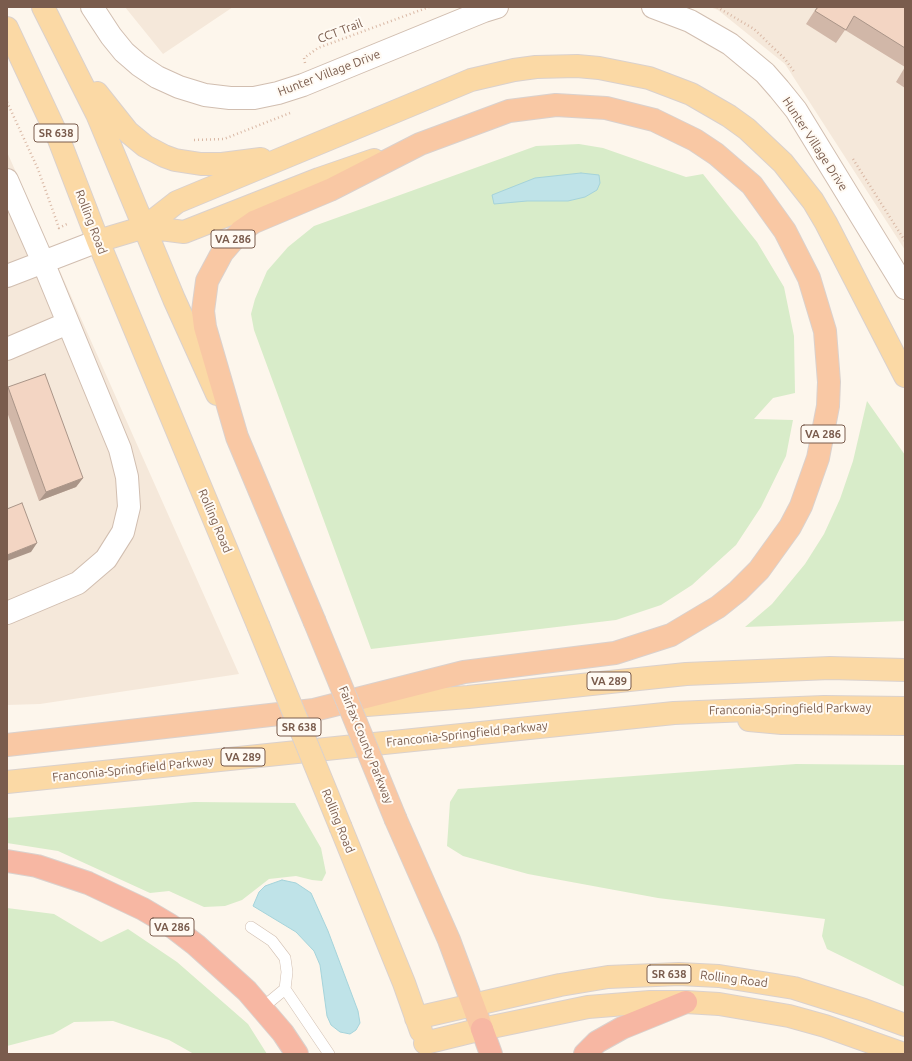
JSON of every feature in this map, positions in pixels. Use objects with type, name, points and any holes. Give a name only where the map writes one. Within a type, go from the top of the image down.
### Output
[{"type":"highway","name":"VA 286","points":[[7,744],[314,710],[464,672],[616,653],[671,634],[696,622],[738,591],[759,570],[776,549],[801,506],[818,458],[823,434],[828,394],[825,331],[809,278],[785,231],[769,206],[752,185],[716,154],[695,140],[654,120],[606,108],[556,105],[509,111],[420,144],[330,190],[254,222],[241,231],[222,253],[207,280],[202,311],[205,327],[237,437]]},
{"type":"highway","name":"Fairfax County Parkway","points":[[237,437],[396,820],[449,940],[491,1054]]},
{"type":"highway","name":"VA 286","points":[[7,861],[61,873],[88,883],[143,909],[170,925],[196,945],[247,991],[297,1054]]},
{"type":"highway","points":[[585,1054],[597,1042],[622,1028],[686,1002]]},
{"type":"main road","points":[[43,7],[67,51],[100,122],[174,299],[237,437]]},
{"type":"main road","name":"Rolling Road","points":[[7,28],[58,137],[98,241],[341,828],[427,1048],[482,1028],[588,1007],[650,1002],[686,1002],[726,1005],[789,1016],[860,1037],[904,1054]]},
{"type":"main road","points":[[67,51],[119,123],[136,140],[159,154],[176,160],[209,165],[288,155]]},
{"type":"main road","points":[[98,241],[145,227],[177,202],[471,80],[514,70],[558,66],[599,68],[630,73],[669,84],[710,104],[741,125],[765,145],[799,182],[826,223],[905,376]]},
{"type":"main road","points":[[145,227],[184,232],[319,179],[420,144]]},
{"type":"main road","name":"VA 289","points":[[314,710],[468,697],[686,674],[830,668],[905,670]]},
{"type":"main road","name":"Franconia-Springfield Parkway","points":[[7,782],[674,713],[824,707],[905,708]]},
{"type":"main road","points":[[674,713],[782,724],[905,724]]},
{"type":"main road","name":"Rolling Road","points":[[416,1018],[520,993],[608,977],[685,974],[756,981],[794,988],[864,1010],[905,1025]]},
{"type":"street","name":"Hunter Village Drive","points":[[92,7],[111,36],[124,52],[151,73],[179,88],[206,95],[230,98],[254,98],[297,87],[497,7]]},
{"type":"street","name":"Hunter Village Drive","points":[[654,7],[690,21],[730,44],[765,73],[796,110],[905,288]]},
{"type":"street","points":[[7,180],[43,262],[120,449],[127,477],[129,507],[123,532],[106,558],[78,583],[7,613]]},
{"type":"street","points":[[7,276],[98,241]]},
{"type":"street","points":[[7,349],[68,323]]},
{"type":"lane","points":[[251,927],[272,941],[286,958],[287,972],[285,989],[329,1054]]},
{"type":"lane","points":[[262,1008],[285,989]]},
{"type":"path","name":"CCT Trail","points":[[304,58],[318,48],[429,7]]},
{"type":"path","points":[[7,102],[38,169],[59,228],[65,226]]},
{"type":"path","points":[[186,140],[224,139],[293,112]]},
{"type":"shaded area","points":[[125,7],[233,7],[163,54]]},
{"type":"shaded area","points":[[710,7],[905,7],[905,250],[785,64],[718,10]]},
{"type":"shaded area","points":[[7,152],[239,674],[40,704],[7,705]]},
{"type":"green space","points":[[579,144],[603,148],[686,177],[703,174],[757,242],[784,287],[794,336],[795,393],[773,398],[754,419],[793,420],[786,456],[761,507],[736,545],[692,585],[661,605],[616,620],[371,649],[254,330],[251,314],[255,299],[267,271],[288,247],[314,226],[536,146]]},
{"type":"green space","points":[[867,401],[905,455],[905,621],[745,627],[772,604],[805,564],[824,534],[840,499],[853,461]]},
{"type":"green space","points":[[796,764],[905,765],[905,987],[827,949],[822,936],[825,919],[658,898],[528,874],[463,856],[447,846],[450,802],[458,789]]},
{"type":"green space","points":[[194,802],[295,803],[321,848],[326,873],[322,881],[296,876],[269,879],[242,900],[225,906],[204,907],[169,891],[150,893],[58,851],[7,843],[7,818]]},
{"type":"green space","points":[[7,908],[54,914],[101,942],[128,929],[177,962],[248,1024],[267,1054],[194,1054],[169,1040],[113,1021],[74,1022],[53,1034],[7,1046]]},
{"type":"water","points":[[581,173],[599,175],[600,183],[597,190],[585,197],[568,201],[527,201],[494,204],[492,195],[535,178]]},
{"type":"water","points":[[282,880],[296,883],[311,893],[328,931],[358,1011],[360,1023],[356,1030],[350,1034],[340,1032],[331,1025],[327,1016],[320,965],[314,951],[296,932],[253,906],[259,892],[265,886]]},
{"type":"building","points":[[818,7],[905,7],[905,48],[854,16],[846,30],[815,11]]},
{"type":"building","points":[[45,374],[83,478],[46,492],[8,387]]},
{"type":"building","points":[[22,503],[37,543],[7,555],[7,509]]}]
